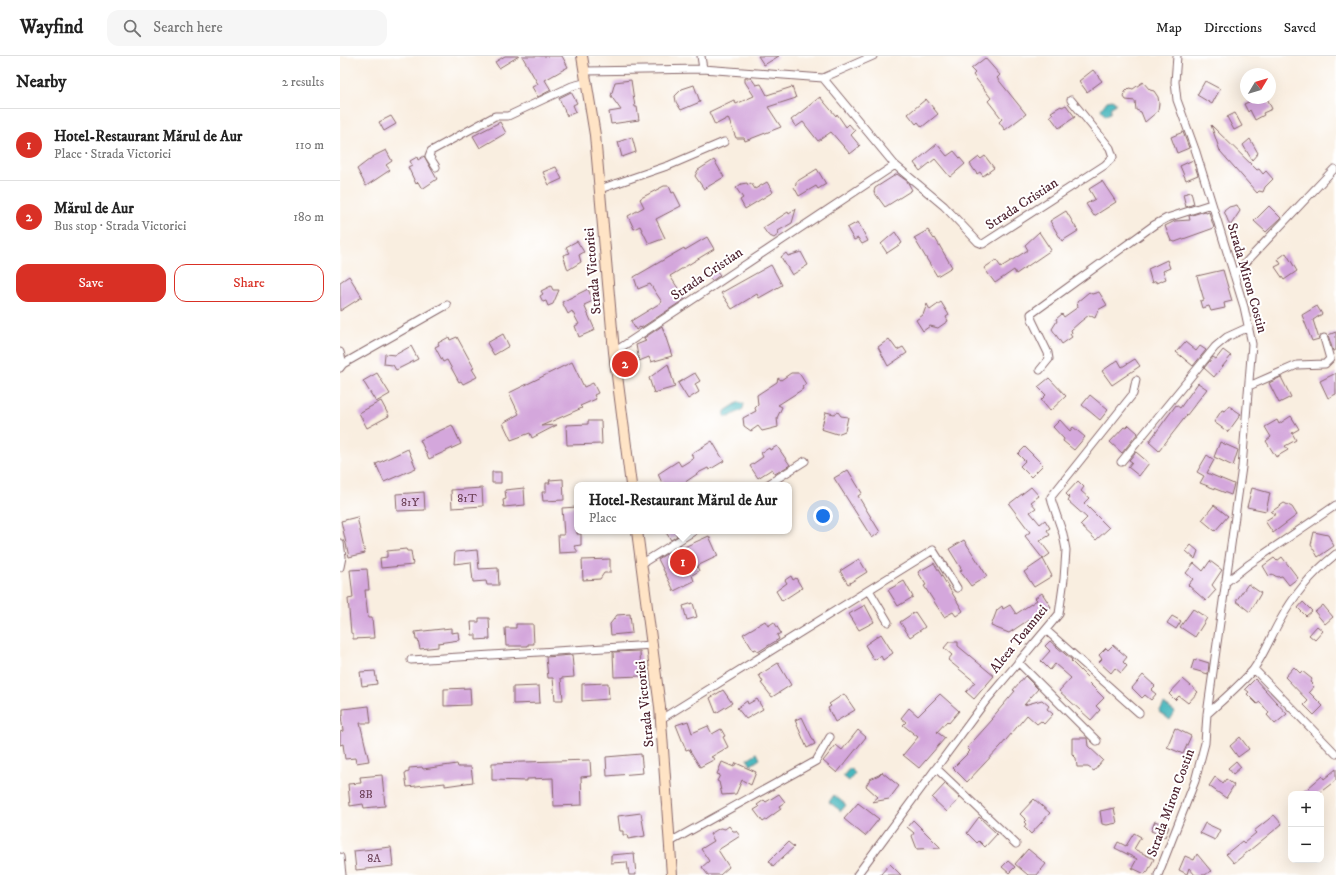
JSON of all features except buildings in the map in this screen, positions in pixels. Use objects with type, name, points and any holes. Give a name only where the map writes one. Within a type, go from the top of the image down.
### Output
[{"type":"street","name":"Strada Victoriei","points":[[582,56],[588,82],[600,189],[614,352],[630,482]]},
{"type":"street","points":[[701,56],[703,69]]},
{"type":"street","points":[[586,71],[703,69],[822,78],[873,56]]},
{"type":"street","name":"Strada Miron Costin","points":[[1158,875],[1195,781],[1205,743],[1207,714],[1242,467],[1252,344],[1249,327],[1234,275],[1177,100],[1175,82],[1177,56]]},
{"type":"street","name":"Strada Cristian","points":[[822,78],[895,165],[944,206],[978,242],[983,244],[1105,165],[1113,156],[1110,148],[1071,100]]},
{"type":"street","points":[[436,167],[429,156],[431,151],[495,116],[508,116],[572,86],[588,82]]},
{"type":"street","points":[[600,189],[670,164],[724,142]]},
{"type":"street","name":"Strada Cristian","points":[[614,352],[895,165]]},
{"type":"street","points":[[1234,275],[1334,169]]},
{"type":"street","points":[[1040,370],[1049,359],[1048,353],[1032,320],[1031,314],[1154,225],[1168,218],[1211,204]]},
{"type":"street","points":[[340,352],[341,366],[447,305]]},
{"type":"street","points":[[1121,462],[1215,347],[1227,337],[1249,327]]},
{"type":"street","points":[[1249,386],[1297,365],[1325,364],[1330,359],[1324,338]]},
{"type":"street","name":"Aleea Toamnei","points":[[857,875],[936,768],[1018,662],[1059,614],[1066,550],[1063,534],[1051,497],[1133,394],[1136,380]]},
{"type":"street","points":[[772,482],[805,461]]},
{"type":"street","points":[[1225,583],[1248,565],[1336,505]]},
{"type":"street","name":"Strada Victoriei","points":[[637,534],[662,719],[672,875]]},
{"type":"street","points":[[641,564],[689,534]]},
{"type":"street","points":[[340,543],[342,557],[340,567]]},
{"type":"street","points":[[662,719],[933,550],[957,588]]},
{"type":"street","points":[[1207,714],[1227,697],[1254,669],[1278,624],[1301,588],[1314,572],[1336,554]]},
{"type":"street","points":[[869,590],[888,622]]},
{"type":"street","points":[[1046,630],[1139,713]]},
{"type":"street","points":[[411,660],[653,646]]},
{"type":"street","points":[[1018,662],[1097,741]]},
{"type":"street","points":[[1254,669],[1336,754]]},
{"type":"street","points":[[670,842],[816,761],[830,737]]},
{"type":"street","points":[[936,768],[1016,844]]},
{"type":"street","points":[[340,857],[342,875]]},
{"type":"water","points":[[1112,100],[1115,102],[1115,105],[1111,107],[1110,113],[1105,116],[1101,109],[1107,101]]},
{"type":"water","points":[[739,402],[744,404],[743,409],[729,417],[724,416],[725,411]]},
{"type":"water","points":[[1164,704],[1175,712],[1170,720],[1159,712]]},
{"type":"water","points":[[757,753],[760,759],[751,765],[747,759]]},
{"type":"water","points":[[850,768],[855,773],[849,781],[843,776]]},
{"type":"water","points":[[834,795],[846,805],[841,811],[829,802]]},
{"type":"place","name":"Mărul de Aur","points":[[625,364]]},
{"type":"place","name":"Hotel-Restaurant Mărul de Aur","points":[[683,562]]}]
